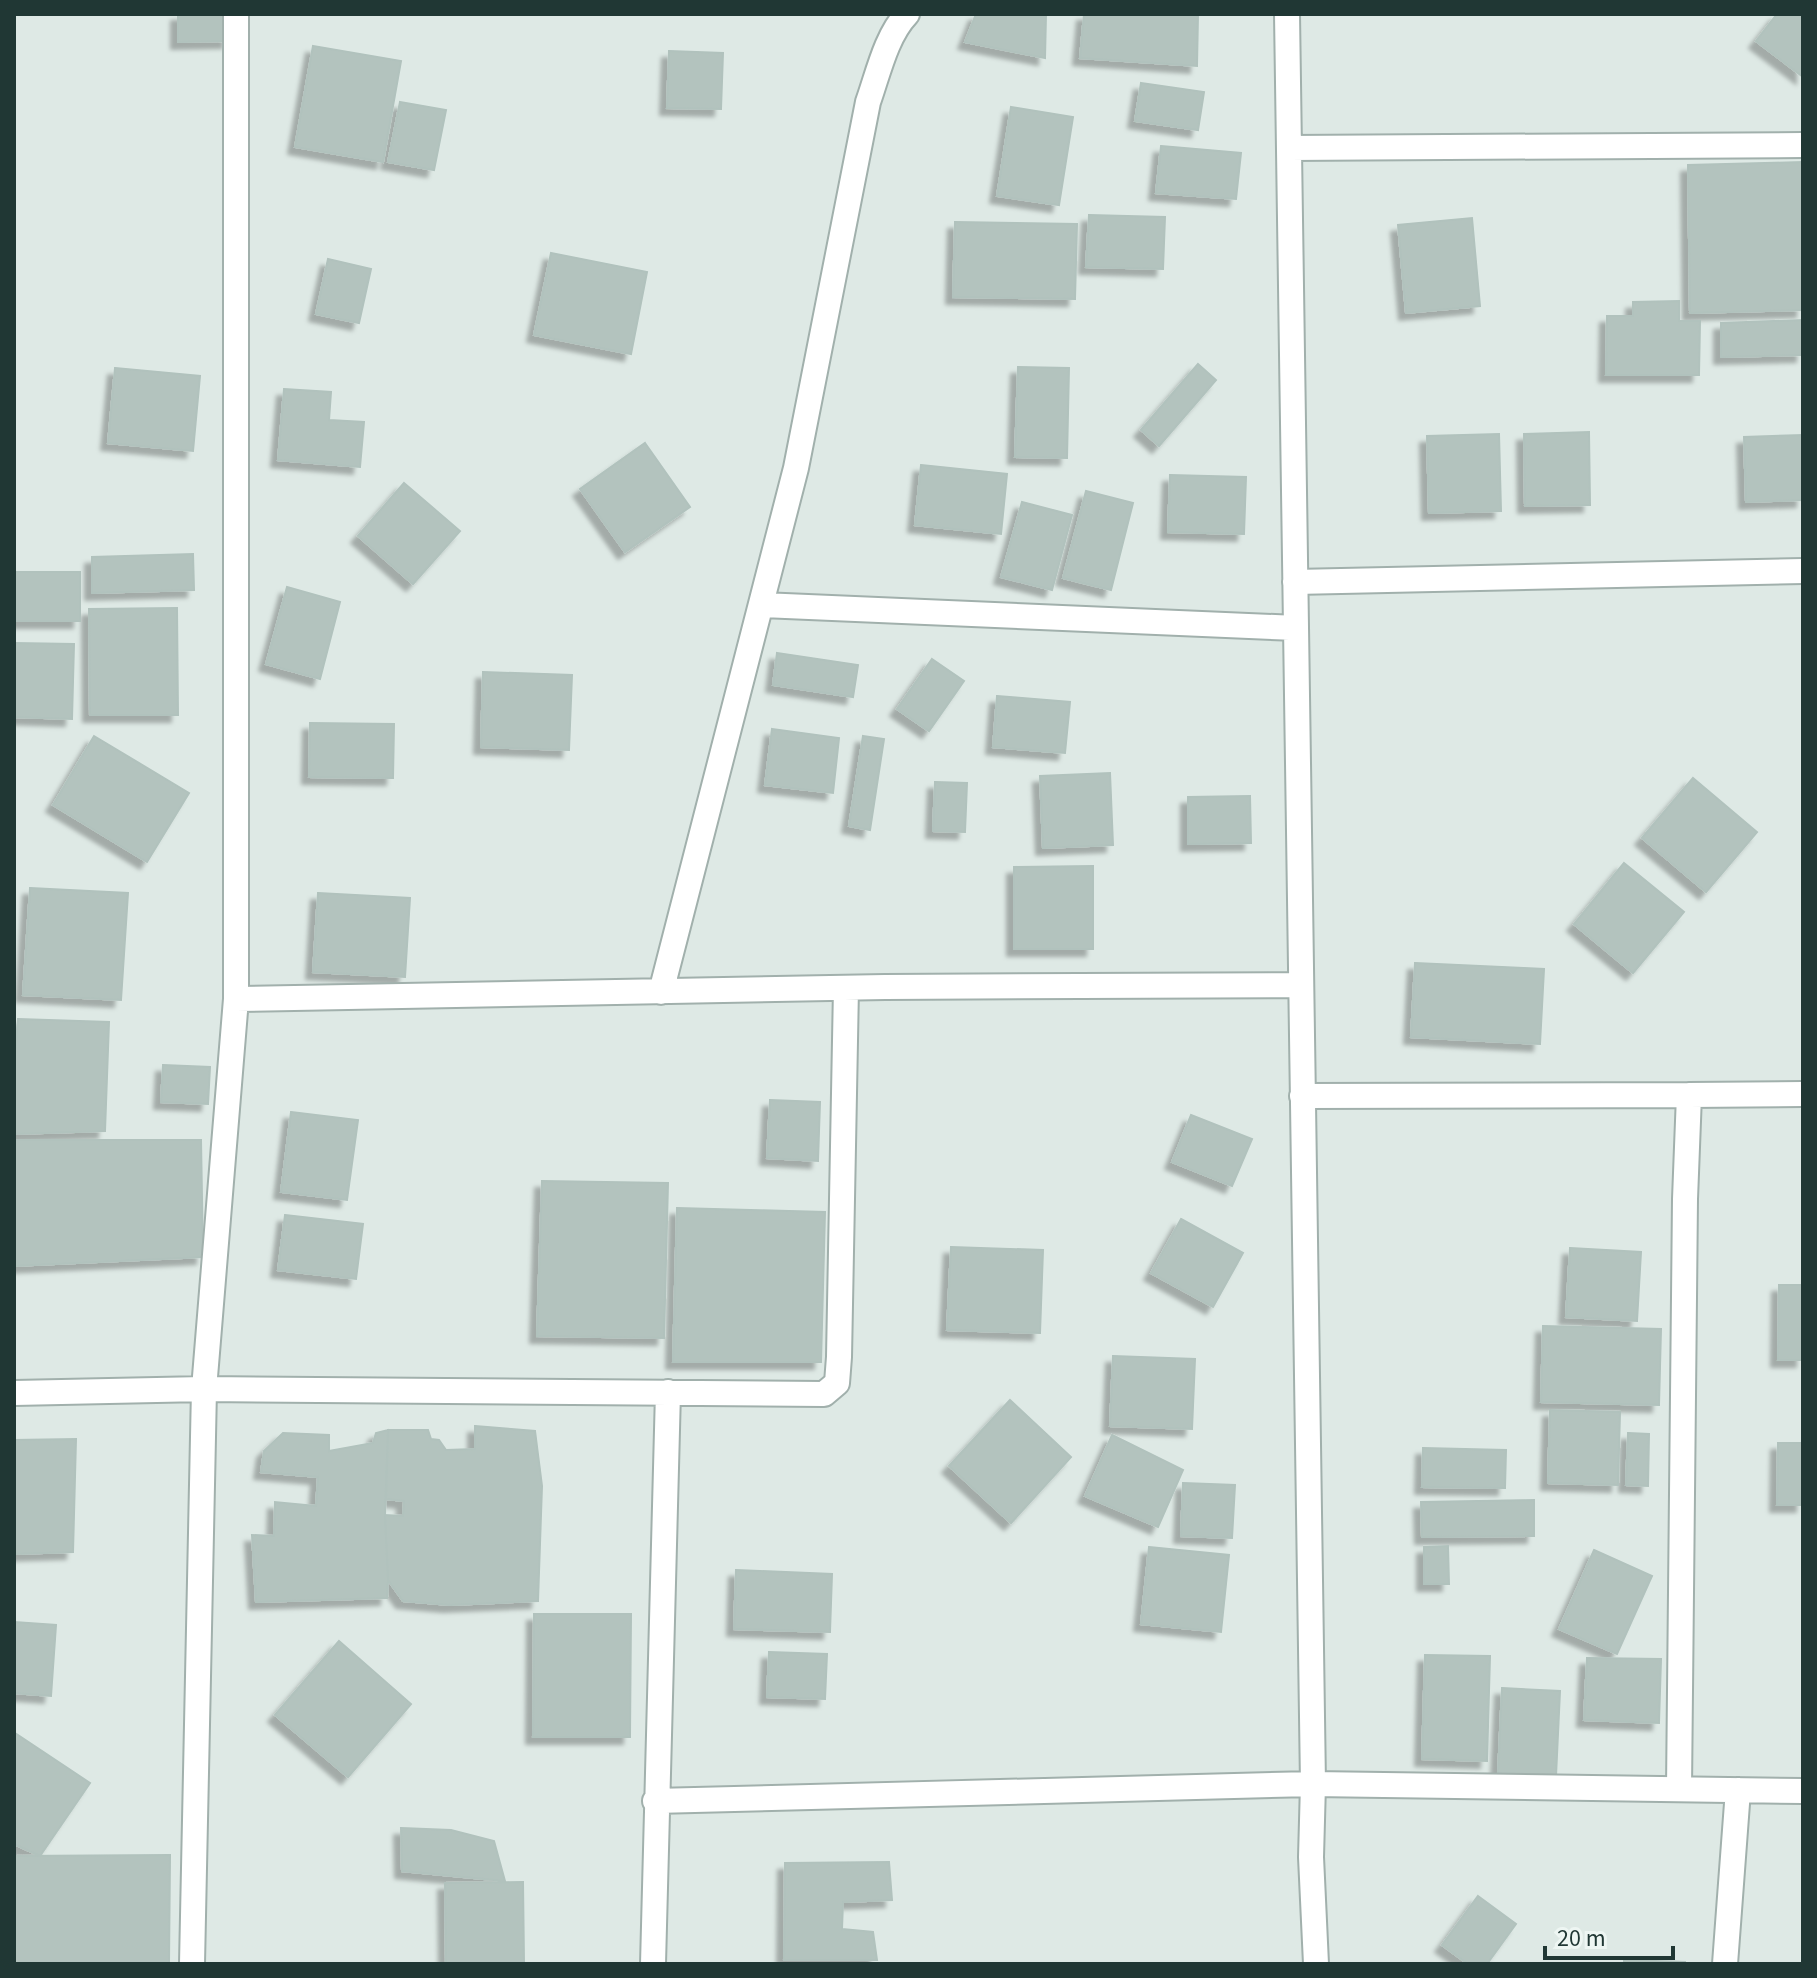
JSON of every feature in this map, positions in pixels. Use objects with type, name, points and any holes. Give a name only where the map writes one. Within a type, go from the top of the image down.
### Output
[{"type":"street","points":[[192,1964],[204,1389],[236,999],[236,14]]},
{"type":"street","points":[[661,992],[796,468],[868,102],[884,57],[901,20],[907,14]]},
{"type":"street","points":[[1287,14],[1313,1784],[1311,1857],[1316,1964]]},
{"type":"street","points":[[1289,148],[1803,145]]},
{"type":"street","points":[[1295,582],[1803,571]]},
{"type":"street","points":[[761,605],[1296,628]]},
{"type":"street","points":[[236,999],[846,988],[1301,985]]},
{"type":"street","points":[[14,1393],[204,1389],[824,1394],[837,1383],[846,988]]},
{"type":"street","points":[[1302,1096],[1803,1094]]},
{"type":"street","points":[[1679,1789],[1685,1199],[1689,1095]]},
{"type":"street","points":[[653,1964],[668,1392]]},
{"type":"street","points":[[655,1801],[1313,1784],[1803,1791]]},
{"type":"street","points":[[1725,1964],[1738,1790]]},
{"type":"building","points":[[178,14],[228,14],[229,41],[178,42]]},
{"type":"building","points":[[976,14],[1046,14],[1045,58],[965,42]]},
{"type":"building","points":[[1084,14],[1198,14],[1197,66],[1080,58]]},
{"type":"building","points":[[1777,14],[1803,14],[1803,77],[1756,41]]},
{"type":"building","points":[[313,46],[401,61],[383,162],[295,147]]},
{"type":"building","points":[[669,51],[723,53],[721,109],[667,108]]},
{"type":"building","points":[[1141,83],[1204,92],[1198,130],[1135,121]]},
{"type":"building","points":[[400,102],[446,110],[434,170],[388,162]]},
{"type":"building","points":[[1011,107],[1073,117],[1059,205],[997,196]]},
{"type":"building","points":[[1161,146],[1241,153],[1236,199],[1156,193]]},
{"type":"building","points":[[1803,162],[1803,310],[1690,313],[1688,165]]},
{"type":"building","points":[[1089,215],[1165,217],[1163,269],[1086,267]]},
{"type":"building","points":[[1472,218],[1480,306],[1406,313],[1398,225]]},
{"type":"building","points":[[955,222],[1077,224],[1075,299],[953,297]]},
{"type":"building","points":[[551,253],[647,272],[631,354],[534,335]]},
{"type":"building","points":[[328,259],[371,269],[359,323],[316,314]]},
{"type":"building","points":[[1679,301],[1679,321],[1700,321],[1699,375],[1606,375],[1607,316],[1633,316],[1633,302]]},
{"type":"building","points":[[1803,320],[1803,355],[1721,357],[1721,323]]},
{"type":"building","points":[[1198,364],[1216,380],[1159,446],[1141,430]]},
{"type":"building","points":[[1018,367],[1069,368],[1067,458],[1015,457]]},
{"type":"building","points":[[115,368],[200,376],[193,451],[108,443]]},
{"type":"building","points":[[284,389],[331,392],[329,420],[364,422],[360,467],[278,460]]},
{"type":"building","points":[[1589,432],[1590,505],[1525,506],[1524,434]]},
{"type":"building","points":[[1499,434],[1501,511],[1429,513],[1427,436]]},
{"type":"building","points":[[1803,435],[1803,500],[1746,502],[1744,437]]},
{"type":"building","points":[[645,443],[690,507],[625,552],[580,489]]},
{"type":"building","points":[[921,465],[1007,474],[1001,534],[915,525]]},
{"type":"building","points":[[1170,475],[1246,477],[1244,534],[1168,532]]},
{"type":"building","points":[[404,483],[460,531],[413,584],[358,536]]},
{"type":"building","points":[[1086,491],[1133,503],[1111,590],[1063,578]]},
{"type":"building","points":[[1022,502],[1072,515],[1052,590],[1001,577]]},
{"type":"building","points":[[193,554],[194,590],[92,593],[92,557]]},
{"type":"building","points":[[14,572],[80,572],[80,621],[14,621]]},
{"type":"building","points":[[287,587],[340,602],[320,679],[266,664]]},
{"type":"building","points":[[177,608],[178,715],[90,715],[89,609]]},
{"type":"building","points":[[14,643],[74,644],[72,719],[14,717]]},
{"type":"building","points":[[777,653],[858,665],[853,697],[773,685]]},
{"type":"building","points":[[932,659],[964,681],[929,731],[897,709]]},
{"type":"building","points":[[483,672],[572,675],[569,750],[481,747]]},
{"type":"building","points":[[997,696],[1070,702],[1065,753],[993,747]]},
{"type":"building","points":[[310,723],[394,724],[393,778],[309,777]]},
{"type":"building","points":[[772,729],[839,738],[833,793],[765,785]]},
{"type":"building","points":[[94,736],[189,793],[147,862],[53,805]]},
{"type":"building","points":[[863,736],[884,739],[870,830],[849,826]]},
{"type":"building","points":[[1110,773],[1113,845],[1043,848],[1040,776]]},
{"type":"building","points":[[1693,778],[1757,832],[1706,892],[1642,838]]},
{"type":"building","points":[[935,782],[967,783],[965,832],[933,831]]},
{"type":"building","points":[[1250,796],[1251,843],[1188,844],[1188,797]]},
{"type":"building","points":[[1624,863],[1684,912],[1633,973],[1574,924]]},
{"type":"building","points":[[1093,866],[1093,949],[1014,949],[1014,867]]},
{"type":"building","points":[[30,888],[128,893],[121,1000],[23,995]]},
{"type":"building","points":[[318,893],[410,898],[405,977],[313,972]]},
{"type":"building","points":[[1415,963],[1544,969],[1540,1044],[1411,1037]]},
{"type":"building","points":[[18,1019],[109,1022],[105,1131],[14,1134]]},
{"type":"building","points":[[163,1065],[210,1067],[208,1104],[161,1102]]},
{"type":"building","points":[[770,1100],[820,1102],[818,1161],[767,1158]]},
{"type":"building","points":[[291,1112],[358,1120],[347,1200],[281,1192]]},
{"type":"building","points":[[1191,1115],[1252,1139],[1232,1186],[1172,1162]]},
{"type":"building","points":[[14,1140],[201,1140],[203,1257],[14,1266]]},
{"type":"building","points":[[542,1181],[668,1183],[664,1338],[537,1336]]},
{"type":"building","points":[[677,1208],[825,1212],[821,1362],[673,1362]]},
{"type":"building","points":[[285,1215],[363,1224],[356,1279],[278,1270]]},
{"type":"building","points":[[1181,1219],[1243,1253],[1213,1307],[1151,1273]]},
{"type":"building","points":[[951,1247],[1043,1250],[1040,1333],[947,1330]]},
{"type":"building","points":[[1570,1248],[1641,1252],[1637,1321],[1566,1317]]},
{"type":"building","points":[[1779,1285],[1803,1285],[1803,1360],[1778,1360]]},
{"type":"building","points":[[1543,1326],[1661,1329],[1659,1405],[1541,1402]]},
{"type":"building","points":[[1113,1356],[1195,1359],[1192,1429],[1110,1426]]},
{"type":"building","points":[[1010,1400],[1071,1457],[1011,1523],[949,1466]]},
{"type":"building","points":[[1550,1410],[1620,1412],[1618,1485],[1548,1483]]},
{"type":"building","points":[[475,1426],[535,1431],[542,1486],[538,1601],[450,1605],[403,1601],[388,1580],[385,1515],[403,1516],[404,1501],[386,1499],[388,1430],[428,1430],[431,1439],[439,1440],[446,1450],[475,1449]]},
{"type":"building","points":[[388,1430],[385,1515],[387,1598],[256,1602],[252,1535],[274,1536],[275,1502],[316,1506],[318,1477],[261,1472],[264,1451],[283,1433],[329,1435],[329,1451],[373,1443],[376,1433]]},
{"type":"building","points":[[1628,1433],[1649,1434],[1648,1486],[1626,1485]]},
{"type":"building","points":[[1112,1435],[1183,1470],[1158,1527],[1085,1496]]},
{"type":"building","points":[[76,1439],[73,1552],[14,1554],[14,1440]]},
{"type":"building","points":[[1778,1443],[1803,1443],[1803,1505],[1777,1505]]},
{"type":"building","points":[[1423,1448],[1506,1450],[1505,1488],[1422,1487]]},
{"type":"building","points":[[1183,1483],[1235,1485],[1232,1538],[1181,1536]]},
{"type":"building","points":[[1534,1500],[1534,1536],[1422,1537],[1421,1502]]},
{"type":"building","points":[[1448,1546],[1449,1584],[1424,1584],[1424,1547]]},
{"type":"building","points":[[1149,1547],[1229,1555],[1221,1632],[1141,1624]]},
{"type":"building","points":[[1594,1550],[1652,1576],[1617,1654],[1559,1629]]},
{"type":"building","points":[[736,1570],[832,1574],[830,1632],[734,1629]]},
{"type":"building","points":[[534,1614],[631,1614],[630,1737],[533,1737]]},
{"type":"building","points":[[14,1622],[56,1625],[51,1696],[14,1693]]},
{"type":"building","points":[[339,1641],[411,1704],[348,1777],[275,1715]]},
{"type":"building","points":[[769,1652],[827,1654],[825,1699],[767,1697]]},
{"type":"building","points":[[1425,1655],[1490,1656],[1487,1761],[1422,1759]]},
{"type":"building","points":[[1587,1658],[1661,1659],[1659,1723],[1584,1720]]},
{"type":"building","points":[[1502,1688],[1560,1691],[1556,1776],[1498,1774]]},
{"type":"building","points":[[15,1733],[90,1783],[40,1856],[14,1844]]},
{"type":"building","points":[[401,1828],[451,1830],[494,1841],[505,1881],[402,1871]]},
{"type":"building","points":[[170,1855],[169,1964],[14,1964],[14,1856]]},
{"type":"building","points":[[889,1862],[892,1900],[843,1902],[842,1929],[873,1932],[877,1960],[784,1960],[785,1863]]},
{"type":"building","points":[[523,1882],[524,1964],[446,1964],[445,1883]]},
{"type":"building","points":[[1478,1896],[1516,1924],[1487,1964],[1468,1964],[1442,1945]]},
{"type":"building","points":[[1624,1960],[1685,1962],[1685,1964],[1624,1964]]}]
